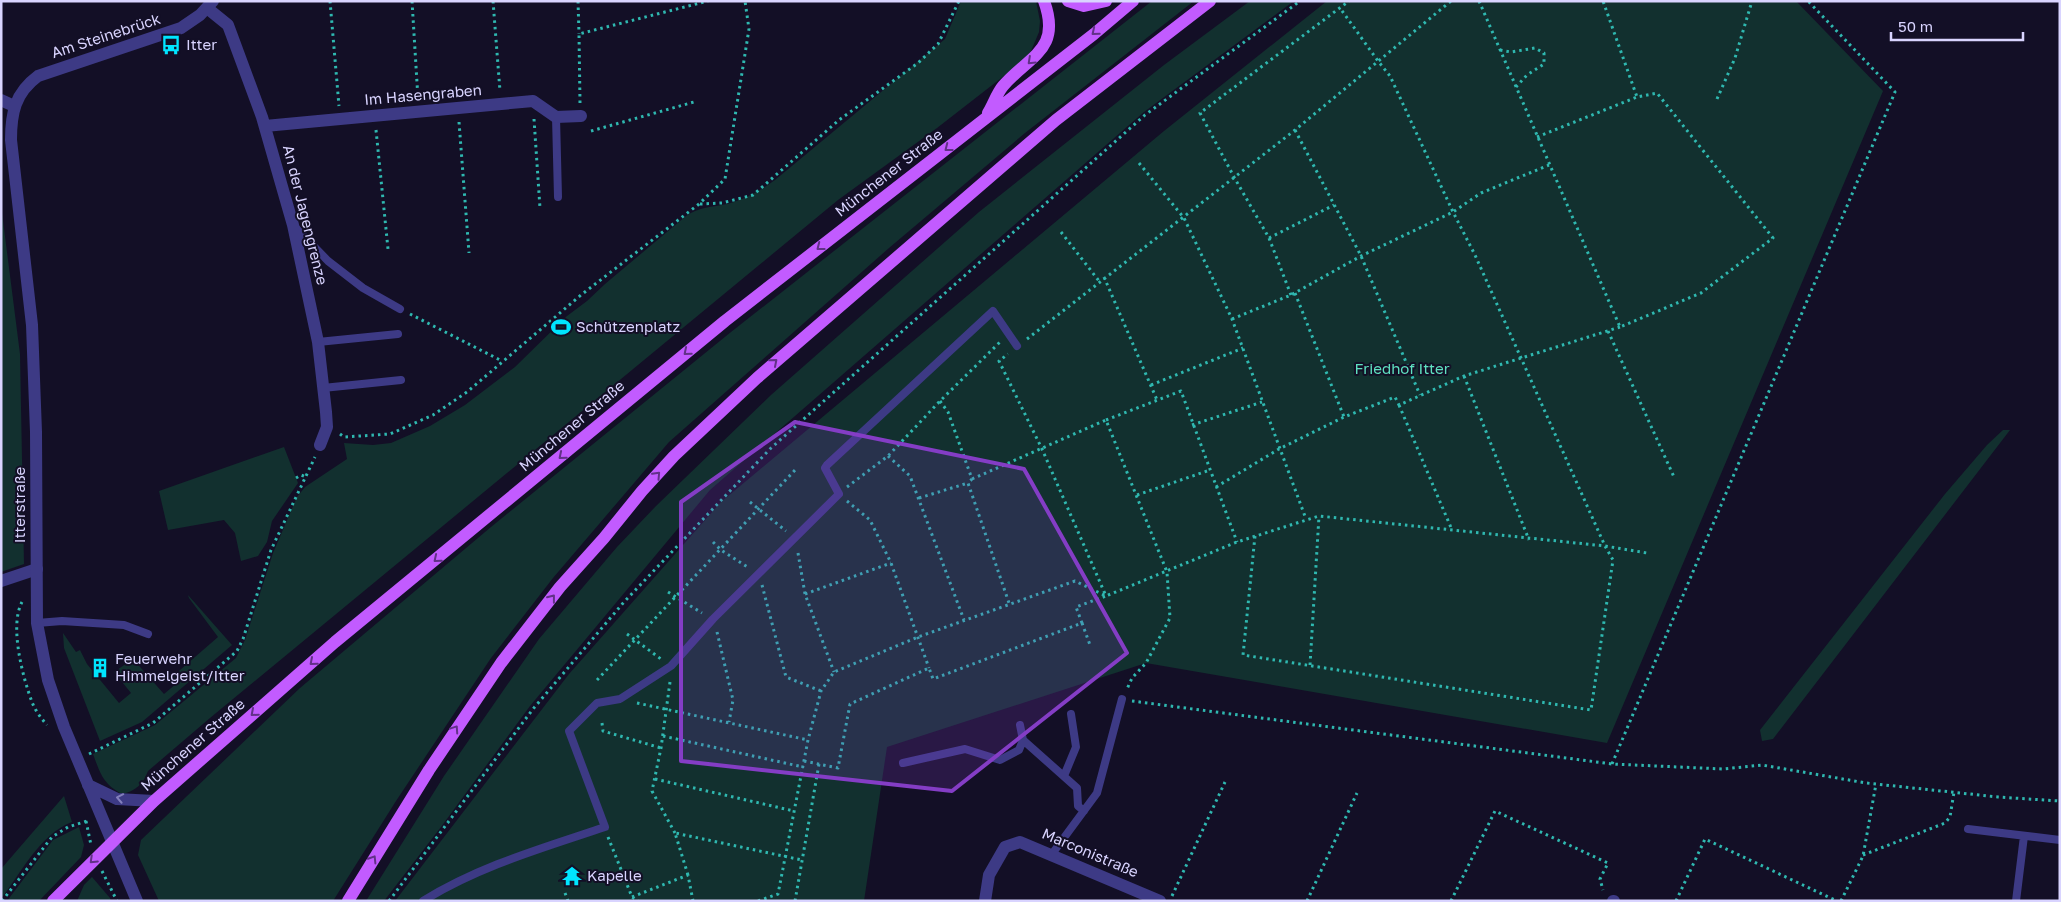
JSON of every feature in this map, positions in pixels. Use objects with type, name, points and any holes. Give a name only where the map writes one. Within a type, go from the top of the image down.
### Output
[{"type":"main road","points":[[986,118],[1002,87],[1036,57],[1043,47],[1049,30],[1050,20],[1044,1]]},
{"type":"main road","points":[[1068,1],[1084,6],[1106,1]]},
{"type":"main road","name":"Münchener Straße","points":[[53,901],[154,801],[335,642],[710,334],[1133,1]]},
{"type":"main road","points":[[348,901],[439,753],[500,663],[560,587],[674,456],[757,378],[1056,120],[1210,1]]},
{"type":"street","name":"Am Steinebrück","points":[[14,106],[20,93],[38,76],[181,28],[194,20],[210,5]]},
{"type":"street","name":"An der Jagengrenze","points":[[210,5],[228,25],[265,126],[293,225],[318,342],[326,427],[320,445]]},
{"type":"street","points":[[1,100],[14,106]]},
{"type":"street","name":"Im Hasengraben","points":[[265,126],[533,101]]},
{"type":"street","points":[[533,101],[556,117],[580,116]]},
{"type":"street","name":"Itterstraße","points":[[14,106],[11,121],[12,140],[32,325],[36,432],[37,623],[48,680],[64,727],[137,901]]},
{"type":"street","points":[[1,581],[37,569]]},
{"type":"street","points":[[88,785],[117,799],[154,801]]},
{"type":"street","name":"Marconistraße","points":[[985,901],[989,876],[1005,847],[1020,842],[1160,901]]},
{"type":"lane","points":[[556,117],[558,196]]},
{"type":"lane","points":[[293,225],[328,261],[364,288],[400,309]]},
{"type":"lane","points":[[423,901],[448,885],[494,865],[605,827],[569,731],[597,703],[620,699],[671,666],[713,619],[760,575],[839,494],[825,468],[827,465],[994,311],[1017,346]]},
{"type":"lane","points":[[318,342],[398,334]]},
{"type":"lane","points":[[323,388],[401,380]]},
{"type":"lane","points":[[37,623],[62,621],[124,625],[148,634]]},
{"type":"lane","points":[[1052,854],[1097,793],[1122,699]]},
{"type":"lane","points":[[1064,776],[1076,747],[1071,714]]},
{"type":"lane","points":[[903,763],[965,749],[1000,760],[1019,750],[1023,740],[1020,725]]},
{"type":"lane","points":[[1023,740],[1077,788],[1078,806],[1084,811]]},
{"type":"lane","points":[[1968,828],[2060,840]]},
{"type":"lane","points":[[2016,901],[2024,836]]},
{"type":"path","points":[[330,1],[340,119]]},
{"type":"path","points":[[412,1],[419,112]]},
{"type":"path","points":[[493,1],[502,104]]},
{"type":"path","points":[[578,1],[580,116]]},
{"type":"path","points":[[579,34],[708,1]]},
{"type":"path","points":[[326,427],[344,437],[390,434],[433,415],[467,392],[581,295],[699,204],[725,179],[730,161],[749,29],[744,1]]},
{"type":"path","points":[[699,204],[722,203],[753,195],[839,120],[918,63],[938,44],[959,1]]},
{"type":"path","points":[[389,901],[533,709],[624,602],[770,449],[1145,115],[1300,1]]},
{"type":"path","points":[[1344,417],[1270,238],[1234,177],[1200,113],[1349,1]]},
{"type":"path","points":[[1106,596],[1042,449],[999,361],[1104,277],[1184,218],[1295,130],[1451,1]]},
{"type":"path","points":[[1486,1],[1480,3],[1620,326]]},
{"type":"path","points":[[1603,1],[1637,97]]},
{"type":"path","points":[[1717,99],[1735,58],[1752,1]]},
{"type":"path","points":[[1612,764],[1895,92],[1808,1]]},
{"type":"path","points":[[1255,536],[1243,655],[1591,710],[1613,560],[1605,546],[1522,357],[1390,76],[1340,8]]},
{"type":"path","points":[[1500,50],[1511,52],[1535,48],[1544,53],[1544,64],[1527,75],[1516,87]]},
{"type":"path","points":[[1399,405],[1464,376],[1608,331],[1700,293],[1773,238],[1657,92],[1637,97],[1538,137]]},
{"type":"path","points":[[533,101],[540,208]]},
{"type":"path","points":[[591,132],[694,102]]},
{"type":"path","points":[[458,108],[469,253]]},
{"type":"path","points":[[375,116],[388,249]]},
{"type":"path","points":[[1295,130],[1361,256],[1420,395]]},
{"type":"path","points":[[1139,164],[1184,218],[1232,319],[1306,520]]},
{"type":"path","points":[[1232,319],[1293,294],[1361,256],[1453,212],[1481,193],[1549,165]]},
{"type":"path","points":[[1270,238],[1334,205]]},
{"type":"path","points":[[1061,232],[1099,281]]},
{"type":"path","points":[[1104,277],[1157,400]]},
{"type":"path","points":[[400,309],[502,361]]},
{"type":"path","points":[[1608,331],[1674,478]]},
{"type":"path","points":[[1009,334],[940,401],[888,456],[839,494],[870,520],[891,563],[933,679],[1082,623]]},
{"type":"path","points":[[1151,386],[1243,348]]},
{"type":"path","points":[[1464,376],[1529,540]]},
{"type":"path","points":[[919,498],[968,483],[972,479],[1106,420],[1181,391],[1192,425],[1237,542]]},
{"type":"path","points":[[1216,487],[1279,449],[1344,417],[1395,397],[1453,530]]},
{"type":"path","points":[[940,401],[948,412],[972,479]]},
{"type":"path","points":[[1192,425],[1262,402]]},
{"type":"path","points":[[1106,420],[1167,572],[1170,618],[1146,663],[1132,678],[1122,699],[1612,764],[1723,769],[1762,765],[1876,784],[2060,801]]},
{"type":"path","points":[[78,761],[153,723],[237,651],[243,639],[272,550],[320,445]]},
{"type":"path","points":[[888,456],[910,476],[964,620]]},
{"type":"path","points":[[598,680],[796,469]]},
{"type":"path","points":[[1137,495],[1210,470]]},
{"type":"path","points":[[296,478],[302,475],[306,477]]},
{"type":"path","points":[[968,483],[1010,604]]},
{"type":"path","points":[[750,502],[795,538],[805,594],[834,672]]},
{"type":"path","points":[[1090,646],[1076,607],[1167,572],[1237,542],[1319,516],[1529,540],[1605,546],[1647,553]]},
{"type":"path","points":[[1310,665],[1319,516]]},
{"type":"path","points":[[713,542],[721,550],[760,575],[786,677],[822,691]]},
{"type":"path","points":[[805,594],[891,563]]},
{"type":"path","points":[[758,901],[778,894],[808,740],[822,691],[834,672],[918,637],[1075,581],[1106,596]]},
{"type":"path","points":[[668,592],[713,619],[733,700],[728,722]]},
{"type":"path","points":[[627,634],[671,666],[663,736],[652,791],[675,833],[688,875],[693,901]]},
{"type":"path","points":[[804,761],[838,768],[850,704],[929,668]]},
{"type":"path","points":[[620,699],[808,740]]},
{"type":"path","points":[[602,723],[603,731],[661,748]]},
{"type":"path","points":[[663,736],[803,767]]},
{"type":"path","points":[[795,901],[819,764]]},
{"type":"path","points":[[655,779],[794,811]]},
{"type":"path","points":[[1170,901],[1225,782]]},
{"type":"path","points":[[1676,901],[1705,839],[1839,901],[1862,856],[1876,784]]},
{"type":"path","points":[[1862,856],[1945,823],[1950,817],[1954,792]]},
{"type":"path","points":[[1307,901],[1357,793]]},
{"type":"path","points":[[1451,901],[1495,811],[1608,863],[1600,879],[1610,898]]},
{"type":"path","points":[[2,901],[52,837],[68,827],[99,814]]},
{"type":"path","points":[[605,827],[632,897],[638,901]]},
{"type":"path","points":[[675,833],[802,860]]},
{"type":"path","points":[[101,868],[117,901]]},
{"type":"path","points":[[632,897],[688,875]]},
{"type":"path","points":[[565,893],[568,901]]},
{"type":"highlighted area","points":[[795,422],[1024,469],[1127,653],[952,791],[681,761],[681,502]]},
{"type":"green space","points":[[961,1],[1036,1],[1040,21],[1039,32],[1031,51],[1022,62],[937,128],[838,200],[210,718],[148,771],[144,780],[138,786],[122,794],[106,782],[93,754],[155,725],[236,658],[245,640],[273,553],[297,497],[305,487],[347,459],[344,443],[373,445],[391,443],[430,426],[465,405],[515,367],[567,316],[686,216],[701,209],[740,200],[775,180],[945,39]]},
{"type":"green space","points":[[1152,1],[1194,1],[1025,133],[889,248],[669,442],[553,578],[491,658],[396,801],[333,901],[159,901],[138,855],[141,840],[300,688],[491,527],[731,332]]},
{"type":"green space","points":[[1250,1],[1294,1],[1144,112],[710,490],[530,706],[384,901],[366,901],[444,776],[539,639],[617,547],[656,506],[771,395],[979,212],[1164,65]]},
{"type":"green space","name":"Friedhof Itter","points":[[1327,1],[1796,1],[1883,91],[1607,743],[1146,663],[887,747],[864,901],[395,901],[569,674],[721,502],[1164,131]]},
{"type":"green space","points":[[1,205],[20,354],[24,564],[1,572]]},
{"type":"green space","points":[[2003,430],[2010,430],[1773,739],[1762,741],[1760,730],[1945,494],[1987,445]]},
{"type":"green space","points":[[284,447],[298,483],[272,521],[267,542],[258,556],[241,561],[235,533],[224,520],[168,530],[159,491]]},
{"type":"green space","points":[[188,595],[232,645],[142,722],[100,741],[64,648],[63,633],[76,652],[80,650],[87,664],[119,703],[131,693],[114,672],[133,659],[164,694],[177,683],[172,677],[218,637]]},
{"type":"green space","points":[[64,796],[72,822],[50,835],[32,855],[1,899],[1,869]]},
{"type":"green space","points":[[79,827],[84,845],[81,857],[39,901],[7,901],[53,840]]},
{"type":"green space","points":[[92,877],[111,901],[77,901],[84,885]]},
{"type":"place","name":"Itter","points":[[171,45]]},
{"type":"place","name":"Schützenplatz","points":[[561,327]]},
{"type":"place","name":"Feuerwehr Himmelgeist/Itter","points":[[100,668]]},
{"type":"place","name":"Kapelle","points":[[572,876]]}]
